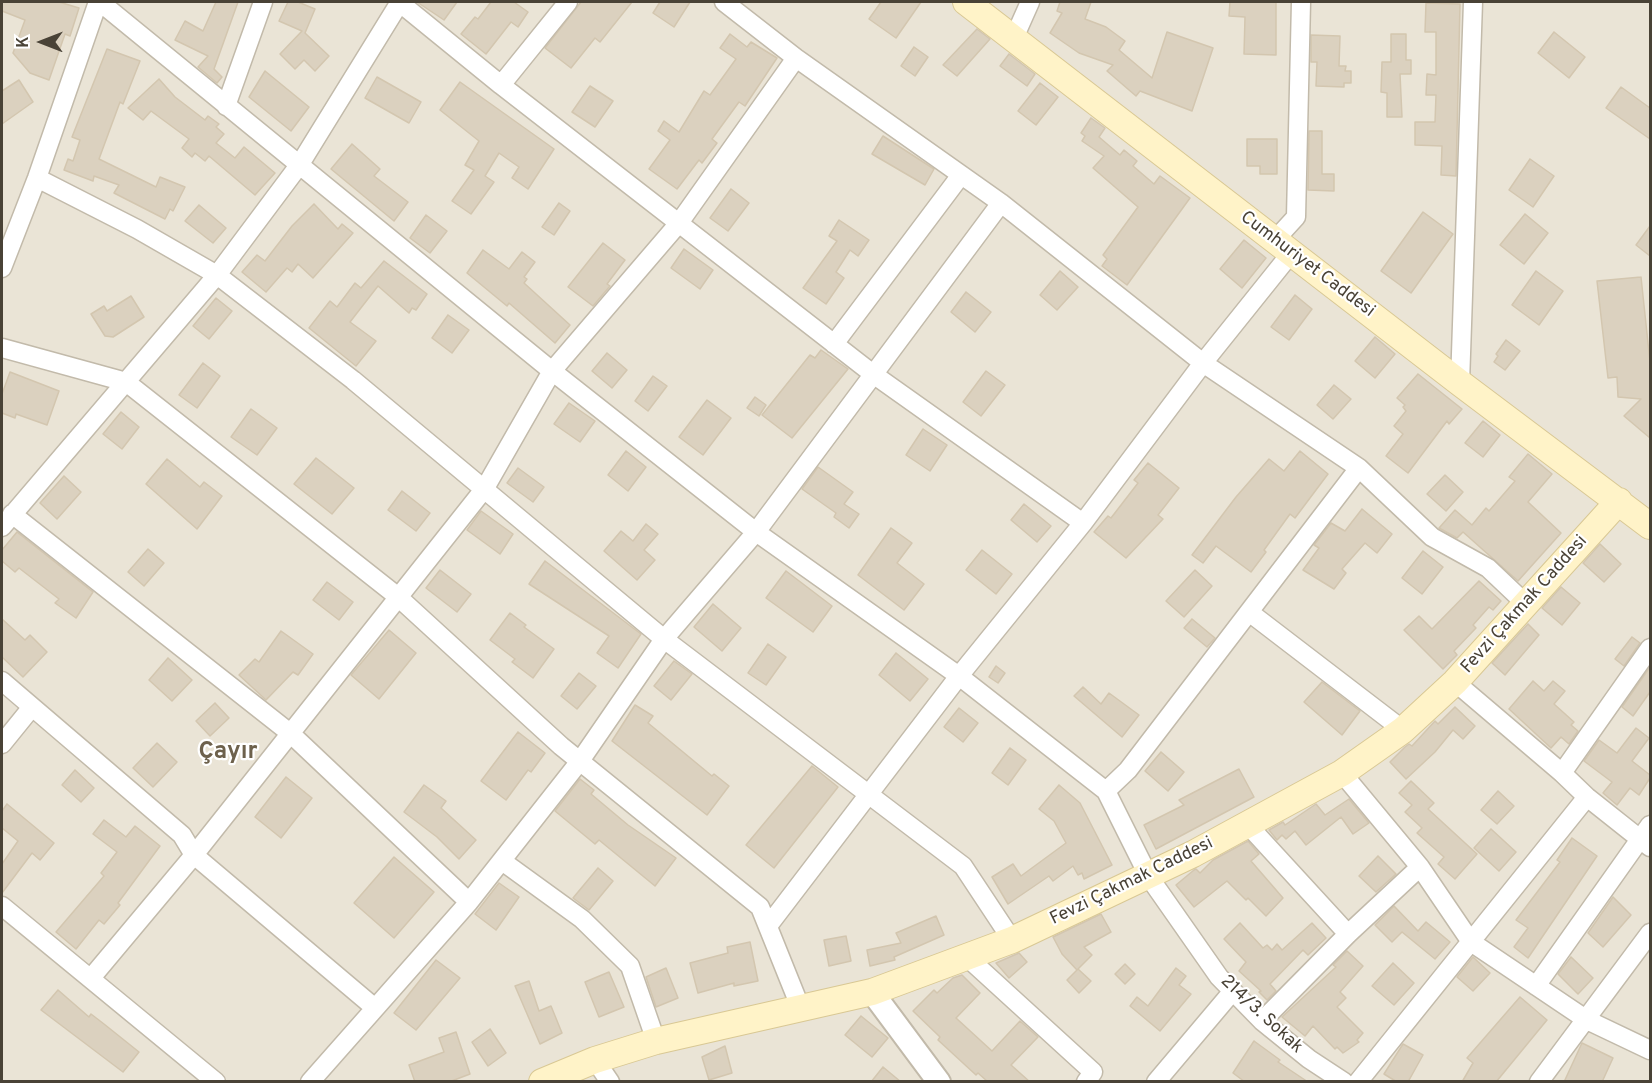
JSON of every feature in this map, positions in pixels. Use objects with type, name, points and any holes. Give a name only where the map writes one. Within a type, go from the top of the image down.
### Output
[{"type":"main road","name":"Cumhuriyet Caddesi","points":[[966,2],[1460,383],[1650,526]]},
{"type":"main road","name":"Fevzi Çakmak Caddesi","points":[[542,1082],[595,1060],[656,1041],[872,992],[968,958],[1149,877],[1342,773],[1403,730],[1455,682],[1619,501]]},
{"type":"street","points":[[2,268],[37,178],[99,2],[552,371],[756,532],[959,676],[1106,791],[1128,770],[1359,468]]},
{"type":"street","points":[[226,106],[263,2]]},
{"type":"street","points":[[469,902],[290,734],[7,520],[217,275],[300,164],[400,2],[501,85],[873,374],[1083,523]]},
{"type":"street","points":[[501,85],[568,2]]},
{"type":"street","points":[[724,2],[796,58],[1001,203],[1203,363],[1359,468],[1432,537],[1488,568],[1527,605]]},
{"type":"street","points":[[1014,38],[1030,2]]},
{"type":"street","points":[[768,926],[959,676],[1083,523],[1203,363],[1283,246],[1296,217],[1301,2]]},
{"type":"street","points":[[1460,383],[1473,2]]},
{"type":"street","points":[[91,978],[194,855],[397,596],[485,488],[552,371],[679,223],[796,58]]},
{"type":"street","points":[[834,344],[961,175]]},
{"type":"street","points":[[37,178],[137,229],[217,275],[485,488],[664,639],[963,866],[1012,940]]},
{"type":"street","points":[[310,1082],[469,902],[502,861],[580,761],[664,639],[756,532],[1001,203]]},
{"type":"street","points":[[2,348],[126,382],[397,596],[580,761],[760,907],[801,1009]]},
{"type":"street","points":[[1249,612],[1403,730]]},
{"type":"street","points":[[1562,773],[1650,648]]},
{"type":"street","points":[[2,681],[182,835],[194,855],[375,1008]]},
{"type":"street","points":[[1455,682],[1587,797],[1647,837],[1536,986]]},
{"type":"street","points":[[2,744],[32,707]]},
{"type":"street","points":[[1342,773],[1420,867],[1471,942],[1587,1020],[1650,1050]]},
{"type":"street","name":"214/3. Sokak","points":[[1106,791],[1149,877],[1232,992],[1262,1021],[1309,1059],[1344,1082]]},
{"type":"street","points":[[1358,1082],[1587,797]]},
{"type":"street","points":[[1247,824],[1348,934]]},
{"type":"street","points":[[502,861],[582,919],[630,966],[656,1041]]},
{"type":"street","points":[[1262,1021],[1348,934],[1420,867]]},
{"type":"street","points":[[2,906],[216,1082]]},
{"type":"street","points":[[1539,1082],[1650,933]]},
{"type":"street","points":[[968,958],[1093,1072],[1086,1082]]},
{"type":"street","points":[[872,992],[939,1082]]},
{"type":"street","points":[[1156,1082],[1232,992]]},
{"type":"street","points":[[595,1060],[610,1082]]},
{"type":"shaded area","points":[[2,2],[1650,2],[1650,1081],[2,1081]]},
{"type":"building","points":[[2,2],[59,2],[79,8],[70,36],[65,34],[49,80],[30,73],[13,53],[25,20],[2,11]]},
{"type":"building","points":[[216,2],[238,2],[214,69],[222,77],[217,83],[198,67],[208,56],[175,40],[185,21],[203,31]]},
{"type":"building","points":[[288,2],[298,2],[315,9],[305,33],[329,56],[315,71],[304,60],[295,69],[280,54],[302,31],[279,21]]},
{"type":"building","points":[[417,2],[457,2],[444,20]]},
{"type":"building","points":[[491,2],[514,2],[528,12],[518,27],[511,22],[486,54],[461,34],[475,17],[478,19]]},
{"type":"building","points":[[581,2],[632,2],[600,42],[595,38],[571,68],[545,48]]},
{"type":"building","points":[[660,2],[690,2],[674,27],[653,13]]},
{"type":"building","points":[[881,2],[921,2],[896,38],[869,19]]},
{"type":"building","points":[[1060,2],[1091,2],[1085,19],[1106,27],[1125,41],[1119,50],[1152,78],[1167,32],[1213,48],[1192,111],[1140,91],[1136,96],[1107,71],[1113,65],[1079,53],[1050,33],[1062,13],[1057,11]]},
{"type":"building","points":[[1230,2],[1276,2],[1276,55],[1244,54],[1245,17],[1229,16]]},
{"type":"building","points":[[1426,3],[1460,4],[1456,176],[1441,175],[1442,146],[1415,145],[1415,122],[1435,122],[1436,95],[1426,95],[1427,74],[1436,75],[1436,32],[1425,32]]},
{"type":"building","points":[[977,29],[990,39],[957,76],[943,65]]},
{"type":"building","points":[[1554,32],[1585,57],[1569,78],[1538,53]]},
{"type":"building","points":[[730,34],[747,47],[751,42],[777,58],[745,106],[739,102],[712,139],[717,143],[702,163],[699,160],[677,189],[649,169],[670,140],[658,131],[664,121],[679,132],[704,91],[710,95],[736,59],[720,48]]},
{"type":"building","points":[[1391,34],[1406,34],[1406,60],[1411,60],[1411,74],[1400,74],[1402,117],[1387,117],[1387,93],[1381,92],[1382,62],[1391,62]]},
{"type":"building","points":[[1311,35],[1340,36],[1339,66],[1346,66],[1345,71],[1351,71],[1351,83],[1344,83],[1344,87],[1316,86],[1317,62],[1311,62]]},
{"type":"building","points":[[914,47],[928,57],[915,76],[901,66]]},
{"type":"building","points":[[107,49],[140,61],[123,104],[120,102],[99,159],[156,187],[160,177],[185,187],[173,211],[170,209],[165,219],[114,193],[119,185],[94,176],[93,181],[64,170],[68,159],[73,161],[80,140],[72,137]]},
{"type":"building","points":[[1009,54],[1035,74],[1027,86],[1000,66]]},
{"type":"building","points":[[265,71],[309,107],[291,131],[249,97]]},
{"type":"building","points":[[377,77],[421,102],[409,123],[365,98]]},
{"type":"building","points":[[159,79],[175,97],[205,120],[208,116],[219,124],[216,127],[224,134],[216,143],[235,158],[244,147],[275,173],[255,195],[209,156],[205,161],[195,153],[192,157],[182,148],[189,139],[151,111],[143,120],[128,108]]},
{"type":"building","points":[[19,80],[33,102],[2,124],[2,91]]},
{"type":"building","points":[[460,82],[554,149],[528,189],[512,178],[519,167],[499,153],[485,176],[494,182],[471,214],[452,201],[474,170],[465,165],[479,141],[440,110]]},
{"type":"building","points":[[1040,83],[1058,97],[1036,125],[1018,111]]},
{"type":"building","points":[[590,86],[613,101],[595,127],[572,112]]},
{"type":"building","points":[[1621,87],[1650,108],[1650,139],[1606,108]]},
{"type":"building","points":[[1091,118],[1105,128],[1099,137],[1120,155],[1124,150],[1137,161],[1133,166],[1154,184],[1160,176],[1190,198],[1127,285],[1102,266],[1107,259],[1103,255],[1138,207],[1093,168],[1104,156],[1082,141],[1085,136],[1081,133]]},
{"type":"building","points":[[1309,131],[1322,131],[1322,174],[1334,174],[1334,191],[1308,190]]},
{"type":"building","points":[[883,136],[934,169],[925,185],[872,154]]},
{"type":"building","points":[[1247,139],[1277,139],[1277,174],[1260,174],[1260,166],[1247,166]]},
{"type":"building","points":[[352,144],[380,169],[374,176],[408,202],[394,221],[331,169]]},
{"type":"building","points":[[1530,159],[1554,176],[1533,207],[1509,190]]},
{"type":"building","points":[[731,189],[749,203],[728,231],[710,218]]},
{"type":"building","points":[[559,203],[570,211],[554,235],[542,227]]},
{"type":"building","points":[[314,204],[338,229],[342,224],[353,233],[313,278],[298,264],[292,272],[287,268],[266,292],[242,272],[257,255],[265,261],[292,226]]},
{"type":"building","points":[[199,205],[226,228],[213,243],[185,221]]},
{"type":"building","points":[[1423,212],[1453,234],[1411,293],[1381,271]]},
{"type":"building","points":[[1525,214],[1548,233],[1524,264],[1500,245]]},
{"type":"building","points":[[426,215],[447,231],[430,253],[410,238]]},
{"type":"building","points":[[839,220],[869,240],[858,256],[850,250],[836,272],[844,278],[826,304],[803,288],[837,241],[829,236]]},
{"type":"building","points":[[1650,226],[1650,256],[1636,245]]},
{"type":"building","points":[[1244,240],[1266,258],[1242,288],[1220,269]]},
{"type":"building","points":[[603,243],[625,260],[607,284],[610,286],[593,306],[568,287]]},
{"type":"building","points":[[684,249],[713,270],[700,289],[671,268]]},
{"type":"building","points":[[483,250],[509,269],[522,252],[535,262],[524,277],[527,279],[524,283],[570,325],[555,343],[509,303],[507,306],[467,273]]},
{"type":"building","points":[[384,261],[427,294],[416,310],[412,308],[409,313],[378,286],[350,322],[376,341],[356,366],[309,328],[330,301],[337,307],[355,283],[361,288]]},
{"type":"building","points":[[1060,271],[1078,287],[1057,310],[1040,295]]},
{"type":"building","points":[[1536,271],[1563,291],[1539,325],[1512,305]]},
{"type":"building","points":[[1641,277],[1650,362],[1650,438],[1624,416],[1641,399],[1618,397],[1617,377],[1608,378],[1597,281]]},
{"type":"building","points":[[966,292],[991,312],[975,332],[951,312]]},
{"type":"building","points":[[1295,295],[1312,309],[1289,340],[1271,327]]},
{"type":"building","points":[[131,296],[144,317],[113,337],[105,336],[91,314],[104,306],[107,311]]},
{"type":"building","points":[[216,298],[232,311],[209,339],[193,326]]},
{"type":"building","points":[[448,315],[469,330],[452,353],[432,338]]},
{"type":"building","points":[[1375,337],[1395,354],[1375,378],[1355,361]]},
{"type":"building","points":[[1506,340],[1520,351],[1505,370],[1494,362],[1498,356],[1496,354]]},
{"type":"building","points":[[821,350],[848,369],[792,438],[762,415],[810,355],[815,358]]},
{"type":"building","points":[[607,353],[627,370],[612,388],[592,371]]},
{"type":"building","points":[[203,363],[220,376],[197,408],[179,395]]},
{"type":"building","points":[[986,371],[1005,385],[981,416],[963,402]]},
{"type":"building","points":[[10,372],[59,391],[47,425],[16,414],[15,418],[2,413],[2,394]]},
{"type":"building","points":[[1418,374],[1462,409],[1449,424],[1447,421],[1408,473],[1386,456],[1403,434],[1394,426],[1406,411],[1403,407],[1405,405],[1397,398]]},
{"type":"building","points":[[653,376],[667,386],[648,411],[635,401]]},
{"type":"building","points":[[1334,385],[1351,399],[1333,419],[1317,405]]},
{"type":"building","points":[[755,397],[766,405],[759,416],[747,408]]},
{"type":"building","points":[[707,400],[731,418],[703,455],[679,437]]},
{"type":"building","points":[[569,403],[595,421],[580,442],[554,424]]},
{"type":"building","points":[[251,409],[277,428],[257,455],[231,437]]},
{"type":"building","points":[[121,412],[139,427],[122,449],[103,434]]},
{"type":"building","points":[[1483,421],[1500,435],[1483,457],[1465,443]]},
{"type":"building","points":[[923,429],[947,445],[930,471],[906,455]]},
{"type":"building","points":[[626,451],[646,467],[628,491],[608,475]]},
{"type":"building","points":[[1300,451],[1328,474],[1295,518],[1290,514],[1251,572],[1216,546],[1203,563],[1192,555],[1236,497],[1269,459],[1284,471]]},
{"type":"building","points":[[1528,454],[1552,474],[1528,502],[1561,533],[1518,581],[1463,532],[1457,538],[1439,528],[1455,510],[1472,525],[1486,508],[1489,511],[1515,481],[1509,477]]},
{"type":"building","points":[[316,458],[354,488],[332,514],[294,484]]},
{"type":"building","points":[[167,459],[200,487],[204,482],[222,496],[197,529],[146,484]]},
{"type":"building","points":[[1148,463],[1179,488],[1158,515],[1163,519],[1126,558],[1094,532],[1108,516],[1111,518],[1138,483],[1134,480]]},
{"type":"building","points":[[818,467],[853,492],[844,504],[859,514],[849,528],[834,517],[836,513],[802,489]]},
{"type":"building","points":[[518,468],[544,487],[533,502],[507,483]]},
{"type":"building","points":[[1445,475],[1463,492],[1446,511],[1427,494]]},
{"type":"building","points":[[64,476],[81,492],[57,519],[40,503]]},
{"type":"building","points":[[402,491],[430,513],[416,531],[388,510]]},
{"type":"building","points":[[1024,504],[1051,526],[1037,542],[1011,520]]},
{"type":"building","points":[[1362,509],[1392,534],[1377,553],[1365,543],[1342,569],[1346,573],[1334,589],[1303,570],[1319,548],[1314,545],[1331,523],[1345,531]]},
{"type":"building","points":[[481,511],[513,534],[500,554],[467,530]]},
{"type":"building","points":[[646,524],[658,534],[644,550],[655,560],[637,580],[604,551],[621,531],[633,541]]},
{"type":"building","points":[[891,528],[912,543],[897,563],[924,584],[904,610],[858,575]]},
{"type":"building","points":[[17,532],[93,592],[76,618],[55,603],[59,599],[19,568],[15,572],[2,561],[2,550]]},
{"type":"building","points":[[1600,544],[1621,564],[1604,582],[1583,563]]},
{"type":"building","points":[[148,549],[164,563],[144,586],[128,572]]},
{"type":"building","points":[[982,550],[1012,574],[996,594],[966,570]]},
{"type":"building","points":[[1423,551],[1443,567],[1422,594],[1402,578]]},
{"type":"building","points":[[545,561],[641,634],[618,668],[597,653],[609,636],[529,584]]},
{"type":"building","points":[[440,570],[471,594],[457,612],[426,588]]},
{"type":"building","points":[[1195,570],[1212,586],[1184,617],[1166,601]]},
{"type":"building","points":[[786,571],[832,606],[813,632],[766,598]]},
{"type":"building","points":[[1479,581],[1501,601],[1493,610],[1489,607],[1473,625],[1476,628],[1454,651],[1457,655],[1443,669],[1404,630],[1419,616],[1432,629]]},
{"type":"building","points":[[327,582],[353,602],[339,620],[313,600]]},
{"type":"building","points":[[1561,587],[1580,603],[1562,625],[1542,608]]},
{"type":"building","points":[[713,604],[741,628],[722,651],[694,627]]},
{"type":"building","points":[[510,613],[526,625],[524,627],[554,649],[533,678],[512,662],[515,659],[490,640]]},
{"type":"building","points":[[2,619],[25,640],[30,635],[47,652],[23,677],[2,657]]},
{"type":"building","points":[[1192,619],[1215,638],[1207,647],[1184,628]]},
{"type":"building","points":[[1528,624],[1539,635],[1505,675],[1492,663]]},
{"type":"building","points":[[389,630],[416,653],[379,699],[351,675]]},
{"type":"building","points":[[281,631],[313,654],[298,675],[293,672],[266,700],[239,675],[255,659],[259,662]]},
{"type":"building","points":[[1632,637],[1640,643],[1624,666],[1615,659]]},
{"type":"building","points":[[768,644],[786,657],[766,685],[748,673]]},
{"type":"building","points":[[896,653],[928,679],[910,701],[879,675]]},
{"type":"building","points":[[168,658],[192,680],[172,701],[149,680]]},
{"type":"building","points":[[674,661],[692,674],[671,700],[654,686]]},
{"type":"building","points":[[996,666],[1005,673],[998,683],[989,677]]},
{"type":"building","points":[[1650,667],[1650,692],[1633,716],[1622,707]]},
{"type":"building","points":[[579,673],[596,686],[577,709],[561,696]]},
{"type":"building","points":[[1533,681],[1544,691],[1553,681],[1565,691],[1554,704],[1574,722],[1571,725],[1578,731],[1569,744],[1561,737],[1551,748],[1509,709]]},
{"type":"building","points":[[1322,682],[1360,711],[1342,735],[1304,702]]},
{"type":"building","points":[[1083,687],[1101,704],[1109,693],[1139,715],[1122,737],[1074,696]]},
{"type":"building","points":[[215,703],[229,718],[210,736],[196,721]]},
{"type":"building","points":[[635,705],[653,716],[648,723],[712,776],[714,774],[729,786],[707,815],[612,741]]},
{"type":"building","points":[[1455,707],[1475,726],[1463,739],[1453,730],[1435,752],[1406,779],[1390,762],[1409,744],[1412,746],[1435,721],[1438,724]]},
{"type":"building","points":[[959,708],[978,723],[963,742],[944,727]]},
{"type":"building","points":[[1636,728],[1649,738],[1632,761],[1650,775],[1650,778],[1639,795],[1630,788],[1617,805],[1603,793],[1612,782],[1584,761],[1599,740],[1617,753]]},
{"type":"building","points":[[518,732],[545,753],[531,772],[528,770],[506,800],[481,781]]},
{"type":"building","points":[[157,743],[177,762],[153,787],[133,768]]},
{"type":"building","points":[[1010,748],[1026,760],[1008,785],[992,773]]},
{"type":"building","points":[[1161,752],[1184,772],[1168,791],[1145,771]]},
{"type":"building","points":[[812,766],[838,787],[774,868],[746,845]]},
{"type":"building","points":[[1239,769],[1254,797],[1156,849],[1144,825],[1184,805],[1179,800]]},
{"type":"building","points":[[75,770],[94,788],[81,802],[62,785]]},
{"type":"building","points":[[286,777],[312,798],[281,838],[255,817]]},
{"type":"building","points":[[580,779],[594,790],[591,794],[628,825],[676,858],[655,886],[599,840],[595,844],[555,811]]},
{"type":"building","points":[[1411,781],[1434,803],[1428,809],[1477,854],[1455,879],[1438,864],[1444,857],[1417,833],[1422,828],[1405,812],[1412,805],[1399,793]]},
{"type":"building","points":[[424,785],[446,801],[441,808],[476,840],[459,859],[437,837],[404,812]]},
{"type":"building","points":[[1059,785],[1080,803],[1112,865],[1084,879],[1082,873],[1078,875],[1073,866],[1053,881],[1049,876],[1008,904],[992,877],[1013,864],[1021,876],[1066,843],[1054,821],[1039,809]]},
{"type":"building","points":[[1498,791],[1514,806],[1497,824],[1481,810]]},
{"type":"building","points":[[1349,799],[1369,823],[1353,834],[1341,817],[1306,845],[1295,831],[1286,839],[1282,835],[1277,840],[1269,830],[1283,822],[1285,825],[1316,804],[1325,815]]},
{"type":"building","points":[[7,804],[54,843],[40,860],[32,853],[2,893],[2,864],[18,841],[2,828],[2,811]]},
{"type":"building","points":[[104,820],[126,837],[135,826],[160,846],[118,903],[120,905],[104,924],[99,920],[76,949],[56,932],[104,876],[101,873],[117,852],[93,834]]},
{"type":"building","points":[[1491,829],[1516,852],[1499,871],[1474,848]]},
{"type":"building","points":[[1572,838],[1597,856],[1528,958],[1514,947],[1528,928],[1516,920],[1560,862],[1557,860]]},
{"type":"building","points":[[1248,841],[1259,854],[1251,861],[1283,898],[1266,916],[1227,881],[1194,907],[1176,885],[1194,870],[1200,873],[1213,860]]},
{"type":"building","points":[[1378,856],[1396,874],[1376,892],[1359,876]]},
{"type":"building","points":[[394,857],[434,892],[394,938],[354,903]]},
{"type":"building","points":[[598,868],[613,881],[589,910],[573,898]]},
{"type":"building","points":[[499,883],[519,897],[496,930],[475,914]]},
{"type":"building","points":[[1613,897],[1631,915],[1603,947],[1588,933]]},
{"type":"building","points":[[1394,906],[1418,931],[1426,922],[1450,942],[1435,959],[1402,932],[1392,942],[1375,925]]},
{"type":"building","points":[[1101,914],[1111,932],[1084,947],[1092,955],[1077,970],[1062,954],[1053,937]]},
{"type":"building","points":[[936,916],[944,935],[894,957],[895,960],[870,966],[867,950],[901,943],[896,933]]},
{"type":"building","points":[[1240,923],[1263,948],[1267,945],[1272,950],[1277,944],[1282,950],[1312,923],[1326,938],[1308,955],[1303,950],[1270,984],[1276,991],[1267,1000],[1259,992],[1261,991],[1239,971],[1246,962],[1224,939]]},
{"type":"building","points":[[846,936],[851,961],[829,966],[824,940]]},
{"type":"building","points":[[750,942],[758,981],[734,986],[734,983],[698,993],[690,963],[728,953],[727,947]]},
{"type":"building","points":[[1347,951],[1363,966],[1340,992],[1346,998],[1337,1007],[1363,1033],[1357,1040],[1359,1042],[1343,1053],[1337,1047],[1335,1049],[1313,1026],[1305,1036],[1282,1017],[1336,967],[1333,965]]},
{"type":"building","points":[[1019,953],[1027,962],[1009,978],[996,963]]},
{"type":"building","points":[[1473,957],[1490,973],[1473,991],[1457,977]]},
{"type":"building","points":[[1571,957],[1593,978],[1578,994],[1558,974]]},
{"type":"building","points":[[436,960],[460,978],[416,1030],[394,1013]]},
{"type":"building","points":[[1393,963],[1414,983],[1394,1005],[1372,986]]},
{"type":"building","points":[[1125,964],[1135,974],[1125,984],[1115,974]]},
{"type":"building","points":[[666,968],[678,998],[656,1007],[646,977]]},
{"type":"building","points":[[1176,968],[1186,976],[1179,985],[1191,994],[1160,1031],[1130,1006],[1137,997],[1148,1006]]},
{"type":"building","points":[[1078,969],[1091,981],[1079,993],[1067,980]]},
{"type":"building","points":[[609,972],[624,1007],[599,1017],[585,982]]},
{"type":"building","points":[[962,975],[980,993],[956,1018],[992,1051],[1020,1021],[1038,1037],[1011,1065],[1030,1082],[988,1082],[978,1073],[976,1075],[938,1040],[940,1037],[913,1011],[934,990],[937,993],[953,978]]},
{"type":"building","points":[[529,981],[539,1011],[551,1006],[562,1033],[540,1044],[515,986]]},
{"type":"building","points":[[58,990],[89,1017],[91,1014],[139,1052],[123,1072],[41,1010]]},
{"type":"building","points":[[1520,997],[1547,1020],[1496,1082],[1462,1082],[1473,1063],[1467,1058]]},
{"type":"building","points":[[861,1016],[888,1038],[872,1057],[845,1035]]},
{"type":"building","points":[[490,1029],[506,1053],[488,1066],[472,1042]]},
{"type":"building","points":[[456,1032],[470,1074],[449,1082],[415,1082],[409,1065],[444,1052],[439,1038]]},
{"type":"building","points":[[1254,1041],[1280,1060],[1278,1062],[1308,1082],[1245,1082],[1233,1073]]},
{"type":"building","points":[[1582,1043],[1613,1058],[1602,1082],[1564,1082]]},
{"type":"building","points":[[1403,1044],[1423,1055],[1408,1082],[1397,1082],[1384,1074]]},
{"type":"building","points":[[725,1046],[732,1073],[709,1080],[702,1057]]},
{"type":"building","points":[[883,1067],[901,1082],[871,1082]]},
{"type":"district","name":"Çayır","points":[[228,753]]}]
